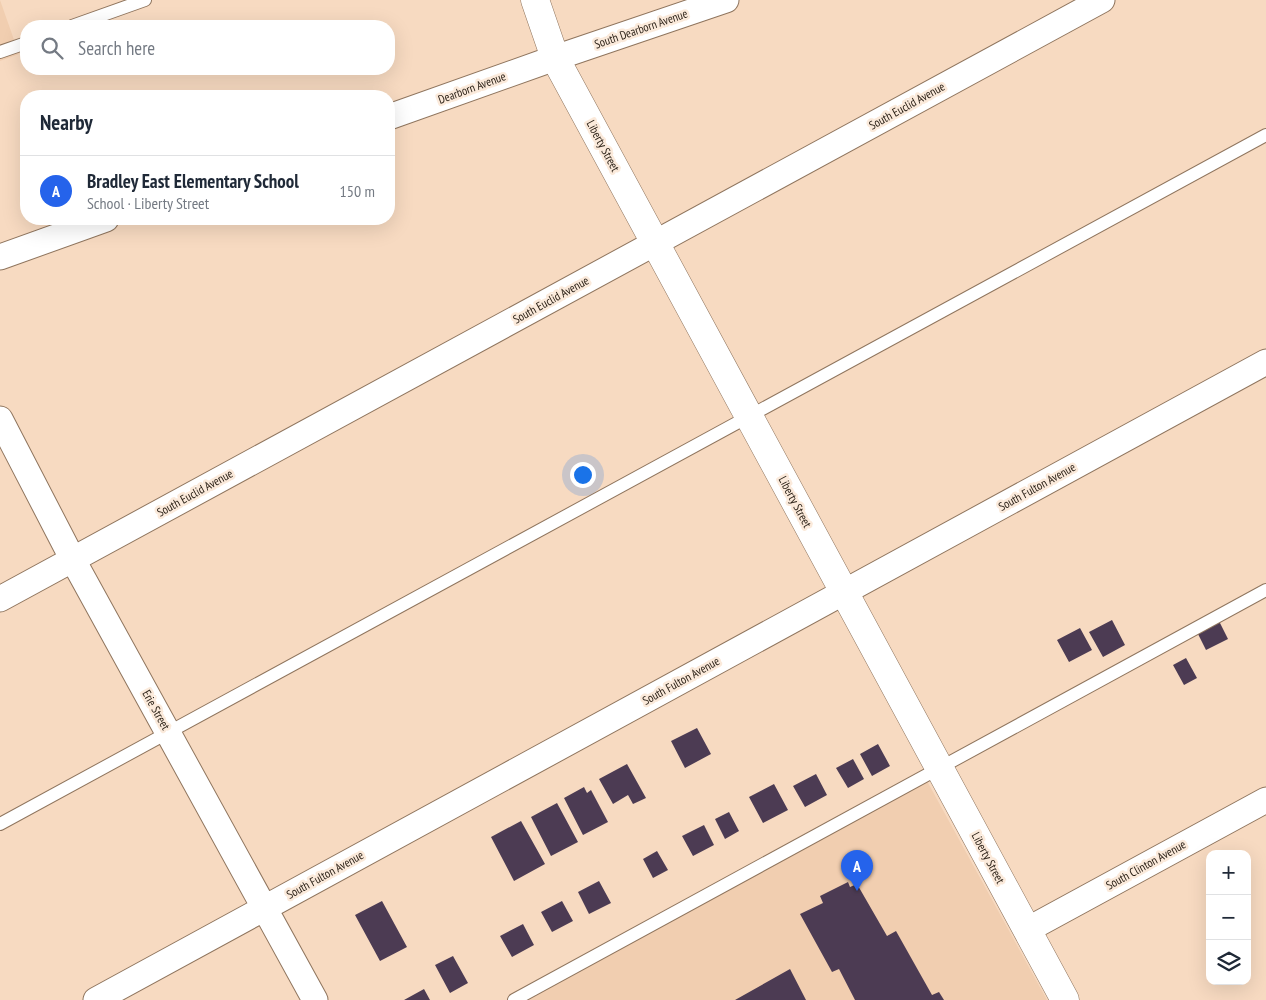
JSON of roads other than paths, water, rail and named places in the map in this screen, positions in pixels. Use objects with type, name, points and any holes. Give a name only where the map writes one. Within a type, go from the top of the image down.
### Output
[{"type":"street","name":"Liberty Street","points":[[535,0],[555,58],[1065,1000]]},
{"type":"street","name":"South Dearborn Avenue","points":[[555,58],[726,0]]},
{"type":"street","name":"South Euclid Avenue","points":[[0,599],[1102,0]]},
{"type":"street","name":"Dearborn Avenue","points":[[395,116],[555,58]]},
{"type":"street","points":[[0,257],[89,225]]},
{"type":"street","name":"South Fulton Avenue","points":[[96,1000],[1266,362]]},
{"type":"street","name":"Erie Street","points":[[0,419],[73,560],[315,1000]]},
{"type":"street","name":"South Clinton Avenue","points":[[1027,930],[1266,800]]},
{"type":"lane","points":[[89,20],[145,0]]},
{"type":"lane","points":[[0,52],[20,45]]},
{"type":"lane","points":[[0,824],[1266,135]]},
{"type":"lane","points":[[514,1000],[1266,590]]},
{"type":"place","name":"Bradley East Elementary School","points":[[857,891]]}]
